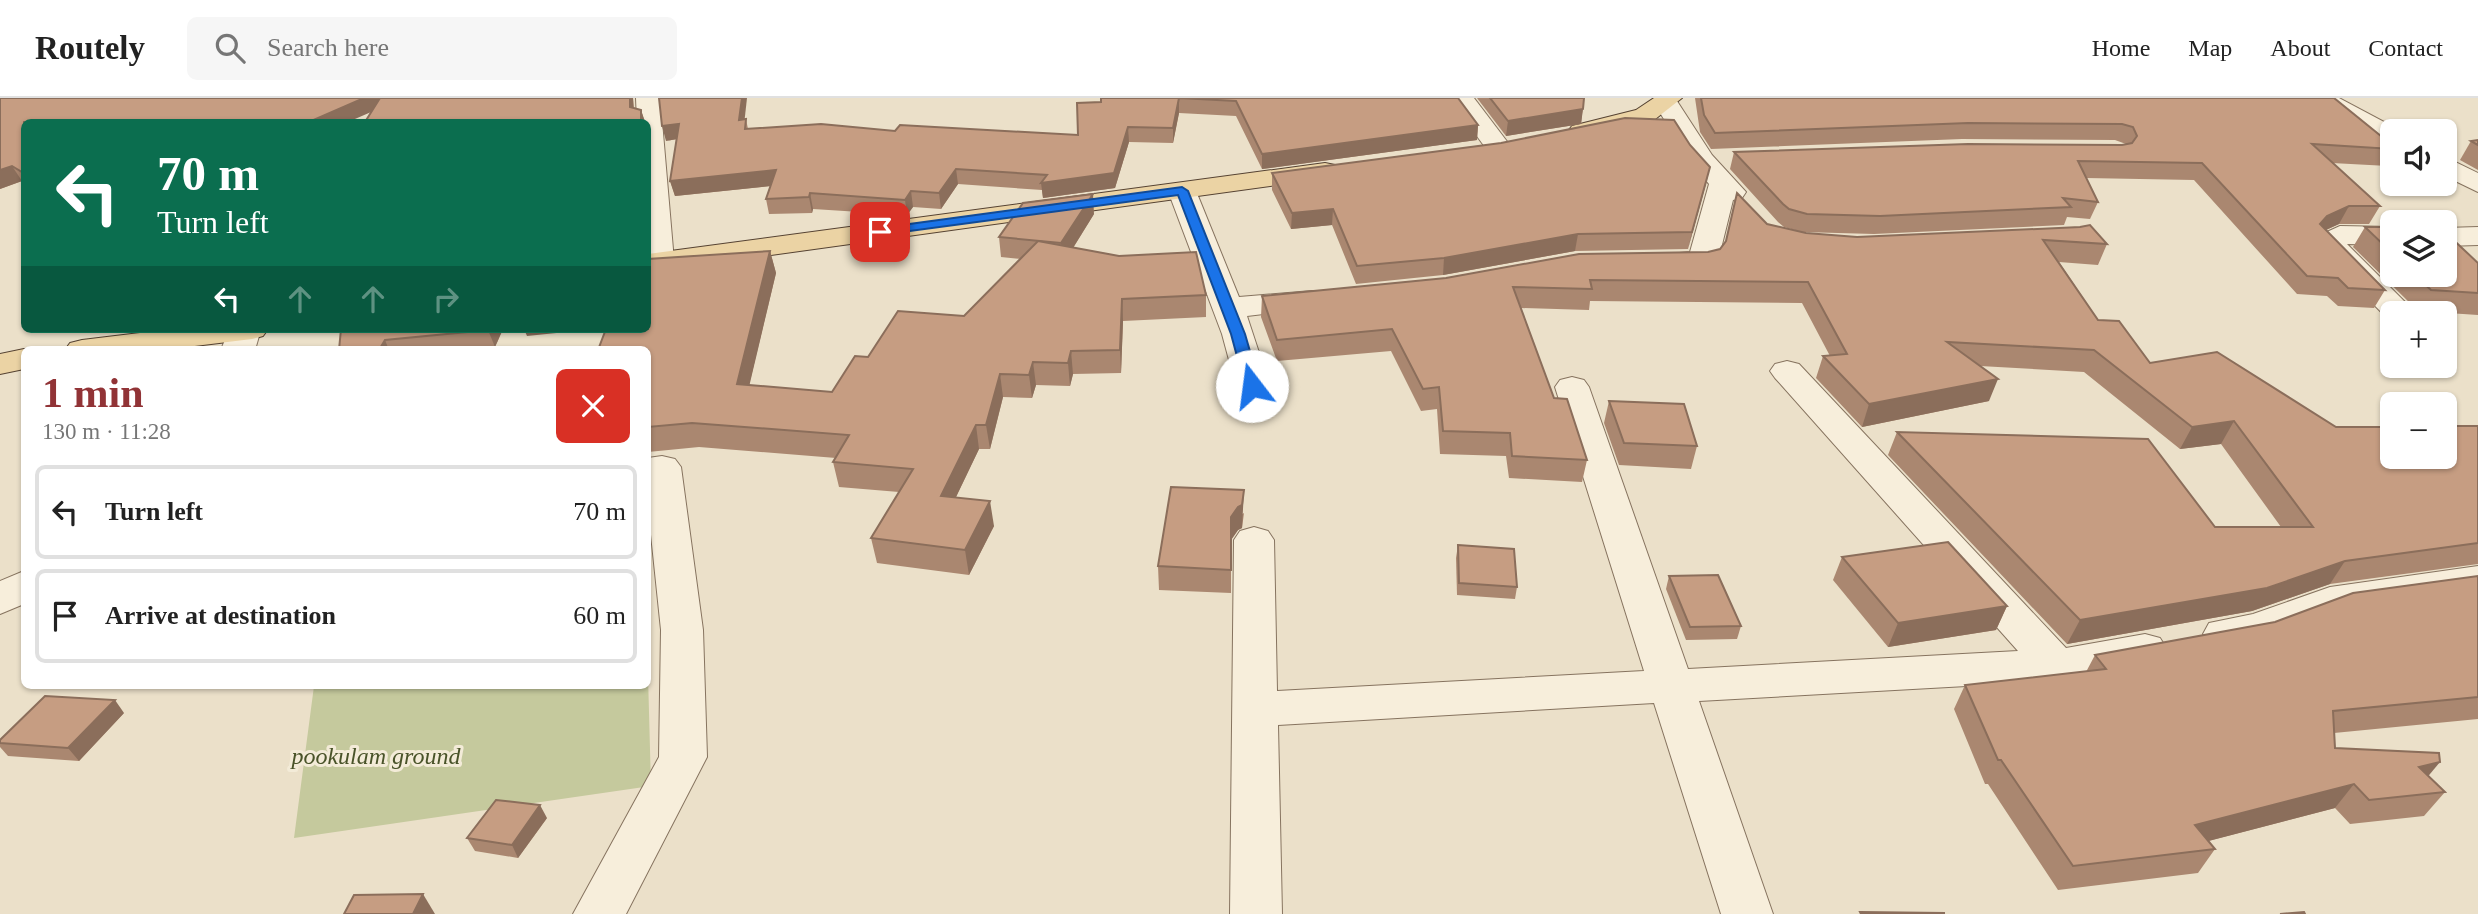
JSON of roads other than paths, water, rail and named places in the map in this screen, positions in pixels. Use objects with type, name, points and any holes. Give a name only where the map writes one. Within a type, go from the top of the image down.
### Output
[{"type":"main road","points":[[1472,151],[1525,143],[1646,115],[1668,100]]},
{"type":"main road","points":[[653,262],[1348,168]]},
{"type":"main road","points":[[129,346],[245,336]]},
{"type":"main road","points":[[0,364],[21,360]]},
{"type":"street","points":[[648,98],[649,119]]},
{"type":"street","points":[[1461,98],[1525,143]]},
{"type":"street","points":[[2320,98],[2380,130]]},
{"type":"street","points":[[1668,100],[1702,160],[1749,210]]},
{"type":"street","points":[[1702,160],[1741,159]]},
{"type":"street","points":[[2457,173],[2478,184]]},
{"type":"street","points":[[1626,262],[1703,261],[1723,183]]},
{"type":"street","points":[[1182,191],[1238,334],[1252,386]]},
{"type":"street","points":[[651,196],[653,262]]},
{"type":"street","points":[[2380,236],[2340,235],[2328,242],[2388,301]]},
{"type":"street","points":[[2457,237],[2478,236]]},
{"type":"street","points":[[1227,308],[1335,297]]},
{"type":"street","points":[[1787,371],[2056,665]]},
{"type":"street","points":[[1572,387],[1747,914]]},
{"type":"street","points":[[599,914],[682,757],[682,630],[663,467],[651,469]]},
{"type":"street","points":[[1254,540],[1256,914]]},
{"type":"street","points":[[1255,709],[2056,665],[2259,628],[2330,601],[2478,580]]},
{"type":"street","points":[[0,600],[21,587]]},
{"type":"park label","name":"pookulam ground","points":[[376,756]]}]
